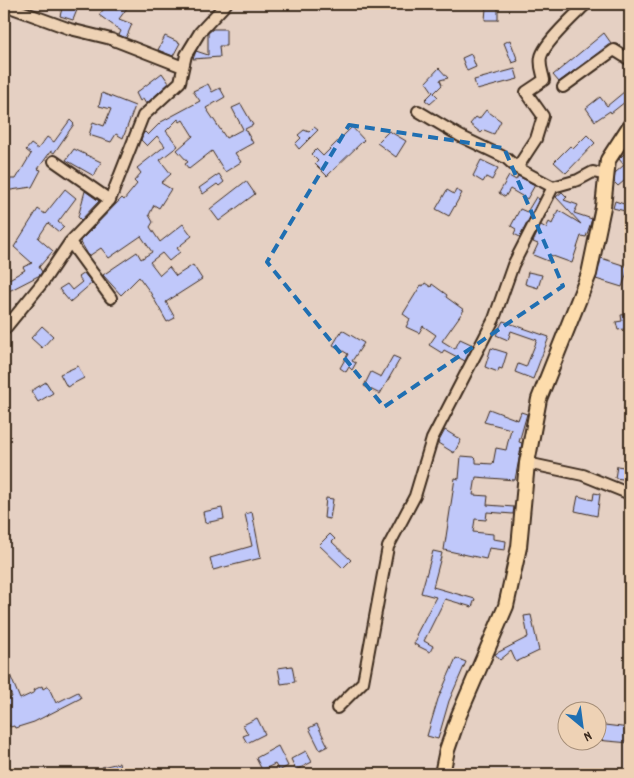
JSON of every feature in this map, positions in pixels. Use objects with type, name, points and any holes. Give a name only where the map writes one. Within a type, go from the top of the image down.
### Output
[{"type":"highway","points":[[442,774],[447,750],[459,715],[506,606],[519,547],[527,463],[539,399],[589,274],[603,207],[608,160],[630,126]]},
{"type":"street","points":[[4,330],[43,282],[70,242],[110,200],[144,116],[180,82],[186,55],[200,32],[226,4]]},
{"type":"street","points":[[517,168],[536,139],[543,116],[526,92],[544,80],[540,64],[541,55],[586,4]]},
{"type":"street","points":[[4,5],[70,29],[111,39],[183,67]]},
{"type":"street","points":[[563,87],[614,50],[630,60]]},
{"type":"street","points":[[418,111],[460,136],[506,158],[517,168],[553,187],[578,180],[593,172],[606,175]]},
{"type":"street","points":[[54,161],[110,200]]},
{"type":"street","points":[[337,708],[363,682],[388,547],[415,496],[432,438],[494,319],[513,265],[553,187]]},
{"type":"street","points":[[70,242],[110,298]]},
{"type":"street","points":[[527,463],[583,475],[630,494]]},
{"type":"highlighted area","points":[[349,125],[504,148],[563,286],[384,407],[267,262]]},
{"type":"building","points":[[108,4],[117,10],[122,4],[130,4],[119,19],[132,24],[126,38],[119,35],[121,31],[99,15]]},
{"type":"building","points":[[63,5],[77,10],[73,20],[60,16]]},
{"type":"building","points":[[486,8],[498,8],[498,20],[485,20]]},
{"type":"building","points":[[213,29],[226,29],[226,46],[219,46],[220,57],[193,59],[196,51],[208,55],[208,33]]},
{"type":"building","points":[[604,33],[611,43],[559,82],[553,75]]},
{"type":"building","points":[[165,36],[180,43],[173,56],[158,50]]},
{"type":"building","points":[[510,40],[518,61],[512,63],[504,43]]},
{"type":"building","points":[[471,54],[476,67],[467,71],[462,58]]},
{"type":"building","points":[[439,68],[448,78],[440,80],[442,85],[434,93],[438,97],[430,104],[425,100],[433,92],[426,82]]},
{"type":"building","points":[[515,69],[518,79],[477,90],[474,80]]},
{"type":"building","points":[[162,73],[169,83],[146,104],[143,99],[140,101],[136,93]]},
{"type":"building","points":[[208,84],[212,92],[220,88],[225,97],[206,108],[226,138],[243,129],[232,108],[241,104],[253,125],[245,129],[253,143],[235,153],[241,162],[225,172],[212,151],[189,169],[185,164],[188,162],[177,150],[193,136],[183,120],[180,122],[178,119],[166,131],[178,146],[160,160],[171,174],[161,183],[171,189],[159,208],[154,205],[149,215],[153,222],[150,227],[160,242],[183,224],[192,236],[177,248],[180,252],[169,261],[162,253],[150,262],[160,275],[169,267],[176,276],[193,265],[202,279],[166,302],[175,318],[167,322],[139,277],[121,295],[103,275],[137,252],[141,259],[152,252],[141,236],[109,258],[101,248],[89,256],[80,241],[122,198],[124,200],[137,184],[134,181],[141,173],[137,168],[165,146],[157,136],[147,146],[141,140],[143,134],[145,132],[148,135],[161,122],[200,101],[193,91]]},
{"type":"building","points":[[630,87],[630,98],[611,113],[610,111],[595,121],[586,108],[600,97],[607,106]]},
{"type":"building","points":[[102,93],[135,106],[123,138],[116,134],[111,142],[89,135],[93,122],[104,126],[111,109],[99,106]]},
{"type":"building","points":[[486,110],[501,121],[494,134],[484,130],[481,133],[470,124],[476,117],[479,119]]},
{"type":"building","points":[[70,120],[74,124],[54,153],[51,151],[38,169],[41,170],[32,187],[4,191],[4,179],[16,179],[31,154],[26,150],[31,144],[38,149],[47,137],[54,142]]},
{"type":"building","points":[[314,127],[318,130],[299,149],[295,144],[301,138],[298,135],[304,130],[309,132]]},
{"type":"building","points":[[352,127],[364,140],[327,176],[315,164],[318,161],[311,154],[316,149],[323,156]]},
{"type":"building","points":[[389,131],[406,141],[396,157],[377,143]]},
{"type":"building","points":[[587,135],[595,143],[566,173],[554,162],[570,146],[573,149]]},
{"type":"building","points":[[630,148],[630,176],[618,186],[614,182],[615,173],[624,165],[619,159]]},
{"type":"building","points":[[74,149],[101,162],[94,176],[66,160]]},
{"type":"building","points":[[481,160],[498,168],[492,180],[486,177],[483,182],[473,176]]},
{"type":"building","points":[[219,174],[224,182],[219,186],[217,184],[203,194],[199,188]]},
{"type":"building","points":[[509,176],[516,180],[518,176],[535,185],[527,199],[510,189],[505,197],[499,193]]},
{"type":"building","points":[[246,181],[255,194],[219,221],[210,209]]},
{"type":"building","points":[[65,189],[76,198],[58,222],[64,227],[59,232],[48,223],[38,238],[53,251],[39,267],[42,272],[40,275],[9,291],[4,282],[25,270],[23,267],[32,263],[14,247],[38,209],[45,214]]},
{"type":"building","points":[[628,189],[630,189],[629,212],[613,208],[615,201],[624,204]]},
{"type":"building","points":[[447,190],[454,194],[456,190],[462,193],[449,216],[436,209]]},
{"type":"building","points":[[85,191],[99,201],[81,220],[78,217]]},
{"type":"building","points":[[562,192],[567,197],[564,200],[578,205],[574,213],[592,219],[586,237],[581,236],[572,263],[550,255],[548,261],[533,255],[538,244],[533,242],[541,225],[546,228],[549,222],[552,224],[558,210],[581,224],[556,197]]},
{"type":"building","points":[[536,197],[539,199],[520,237],[514,234],[516,229],[511,226],[520,209],[527,212]]},
{"type":"building","points":[[601,258],[629,267],[622,287],[596,279]]},
{"type":"building","points":[[528,272],[542,275],[538,288],[525,284]]},
{"type":"building","points":[[84,273],[92,283],[70,302],[59,289],[67,284],[72,290],[82,282],[78,277]]},
{"type":"building","points":[[425,283],[431,287],[432,284],[464,310],[442,341],[455,349],[460,339],[473,345],[465,361],[444,350],[442,353],[429,345],[436,335],[423,326],[419,333],[406,327],[410,319],[403,314],[421,285],[423,286]]},
{"type":"building","points":[[630,314],[630,328],[618,330],[616,322],[622,321],[621,315]]},
{"type":"building","points":[[503,321],[549,337],[533,379],[515,372],[518,364],[526,367],[537,340],[511,331],[508,340],[496,335]]},
{"type":"building","points":[[42,326],[53,336],[42,348],[31,338]]},
{"type":"building","points":[[342,330],[364,343],[352,361],[356,363],[352,370],[349,367],[346,372],[340,368],[348,354],[333,345]]},
{"type":"building","points":[[491,348],[507,353],[502,369],[499,368],[498,372],[485,367]]},
{"type":"building","points":[[393,356],[400,359],[380,394],[364,386],[371,372],[381,377]]},
{"type":"building","points":[[78,366],[84,378],[67,387],[60,374]]},
{"type":"building","points":[[46,382],[53,393],[38,402],[31,391]]},
{"type":"building","points":[[489,409],[518,420],[521,412],[527,414],[519,442],[522,443],[515,480],[476,477],[473,495],[488,496],[487,505],[514,507],[513,514],[487,512],[486,520],[475,519],[473,532],[493,534],[493,539],[506,541],[505,550],[489,548],[486,559],[444,550],[455,478],[459,479],[461,456],[474,457],[476,463],[493,464],[496,448],[506,450],[511,429],[484,422]]},
{"type":"building","points":[[445,430],[461,440],[454,453],[438,443]]},
{"type":"building","points":[[617,466],[630,468],[630,480],[615,478]]},
{"type":"building","points":[[594,493],[600,494],[597,516],[575,511],[578,496],[593,500]]},
{"type":"building","points":[[326,498],[333,499],[330,519],[324,518]]},
{"type":"building","points":[[222,508],[224,519],[205,523],[203,512]]},
{"type":"building","points":[[252,512],[261,558],[213,570],[210,558],[252,546],[245,514]]},
{"type":"building","points":[[330,534],[335,539],[332,542],[351,560],[343,568],[319,545]]},
{"type":"building","points":[[433,551],[442,553],[433,587],[475,599],[472,607],[445,599],[424,641],[433,646],[430,652],[414,644],[418,636],[416,635],[436,597],[421,593]]},
{"type":"building","points":[[531,615],[539,651],[516,662],[511,651],[500,660],[495,654],[528,637],[524,616]]},
{"type":"building","points":[[456,658],[466,662],[449,701],[438,739],[427,736],[438,699]]},
{"type":"building","points":[[292,666],[295,682],[281,684],[278,668]]},
{"type":"building","points":[[10,675],[20,699],[35,692],[34,690],[42,686],[43,689],[48,686],[56,703],[78,692],[81,698],[34,722],[15,728],[14,726],[10,727],[4,711],[4,701],[12,697],[4,677]]},
{"type":"building","points":[[257,718],[265,734],[247,743],[243,736],[248,734],[243,725]]},
{"type":"building","points":[[317,724],[328,746],[320,750],[309,728]]},
{"type":"building","points":[[606,725],[630,728],[630,743],[606,741]]},
{"type":"building","points":[[278,746],[288,766],[279,771],[275,764],[262,770],[256,758]]},
{"type":"building","points":[[306,751],[312,762],[296,770],[291,759]]},
{"type":"building","points":[[119,763],[121,774],[103,774],[102,767]]}]
